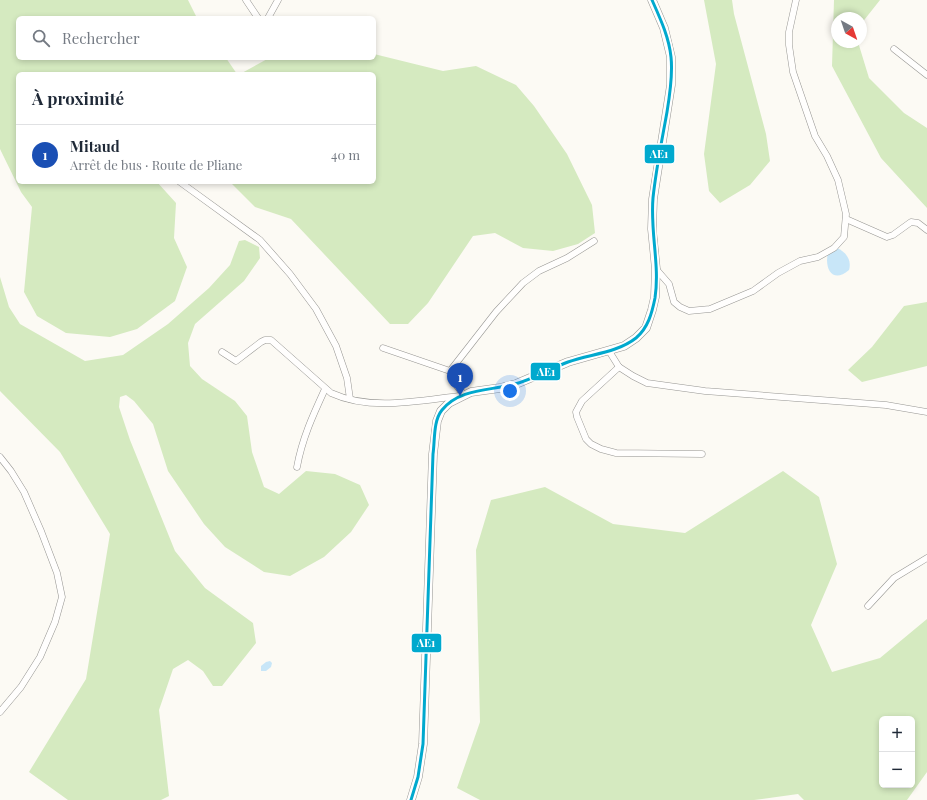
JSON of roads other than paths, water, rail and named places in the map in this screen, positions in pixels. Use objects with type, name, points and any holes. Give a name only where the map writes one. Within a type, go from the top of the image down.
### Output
[{"type":"street","points":[[246,0],[257,16]]},
{"type":"street","points":[[269,16],[278,0]]},
{"type":"street","points":[[222,352],[236,361],[261,342],[271,340],[325,390],[337,396],[365,402],[385,404],[462,395],[516,384],[568,362],[624,346],[636,338],[646,328],[655,297],[656,270],[652,228],[653,199],[671,86],[671,57],[664,28],[652,0]]},
{"type":"street","points":[[656,270],[669,284],[674,302],[680,307],[688,310],[710,309],[753,291],[778,273],[800,261],[818,257],[834,248],[844,237],[846,214],[838,180],[827,156],[814,136],[793,72],[789,45],[789,32],[796,0]]},
{"type":"street","points":[[894,49],[927,75]]},
{"type":"street","points":[[183,184],[260,240],[290,274],[316,309],[336,346],[347,378],[350,399]]},
{"type":"street","points":[[846,219],[887,237],[893,235],[911,222],[918,223],[927,230]]},
{"type":"street","points":[[450,371],[496,312],[523,283],[539,271],[567,258],[594,241]]},
{"type":"street","points":[[382,348],[450,371],[462,395]]},
{"type":"street","points":[[609,351],[619,367],[647,383],[705,391],[886,405],[927,412]]},
{"type":"street","points":[[619,367],[582,401],[576,412],[586,439],[591,444],[616,454],[702,454]]},
{"type":"street","points":[[297,467],[310,421],[325,390]]},
{"type":"street","points":[[411,800],[418,777],[423,744],[433,454],[437,420],[441,411],[449,403],[462,395]]},
{"type":"street","points":[[0,458],[11,471],[24,492],[42,530],[57,574],[62,597],[55,622],[40,657],[21,687],[0,712]]},
{"type":"street","points":[[868,606],[894,578],[927,558]]},
{"type":"water","points":[[837,248],[846,254],[850,263],[849,270],[838,276],[831,273],[827,264],[828,253]]},
{"type":"water","points":[[270,661],[272,663],[271,667],[266,671],[261,671],[261,666]]},
{"type":"place","name":"Mitaud","points":[[460,396]]}]
